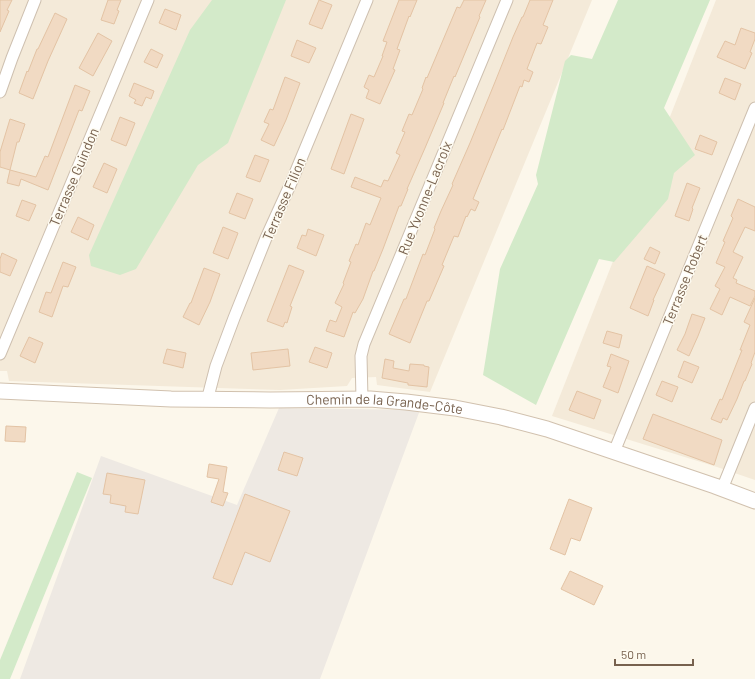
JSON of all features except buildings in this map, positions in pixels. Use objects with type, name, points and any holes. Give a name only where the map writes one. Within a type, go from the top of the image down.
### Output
[{"type":"main road","name":"Chemin de la Grande-Côte","points":[[0,391],[147,399],[362,399],[431,405],[495,415],[547,429],[755,501]]},
{"type":"street","points":[[0,92],[35,0]]},
{"type":"street","name":"Terrasse Guindon","points":[[0,354],[148,0]]},
{"type":"street","name":"Terrasse Filion","points":[[208,400],[216,366],[266,238],[291,183],[367,0]]},
{"type":"street","name":"Rue Yvonne-Lacroix","points":[[362,399],[361,356],[363,348],[507,0]]},
{"type":"street","name":"Terrasse Robert","points":[[614,452],[755,108]]},
{"type":"street","points":[[722,489],[755,408]]},
{"type":"shaded area","points":[[0,0],[592,0],[430,392],[377,385],[376,377],[352,378],[347,386],[280,390],[9,381],[7,371],[0,371]]},
{"type":"shaded area","points":[[716,0],[755,0],[755,480],[552,416]]},
{"type":"shaded area","points":[[279,408],[420,410],[320,679],[20,679],[101,456],[237,505]]},
{"type":"green space","points":[[212,0],[286,0],[228,143],[198,165],[136,269],[120,275],[91,266],[89,255],[190,30]]},
{"type":"green space","points":[[618,0],[710,0],[664,108],[695,155],[674,173],[668,199],[614,262],[599,259],[536,405],[483,375],[500,269],[538,184],[536,175],[565,61],[571,55],[592,59]]},
{"type":"green space","points":[[77,472],[92,478],[10,679],[0,679],[0,660]]}]
